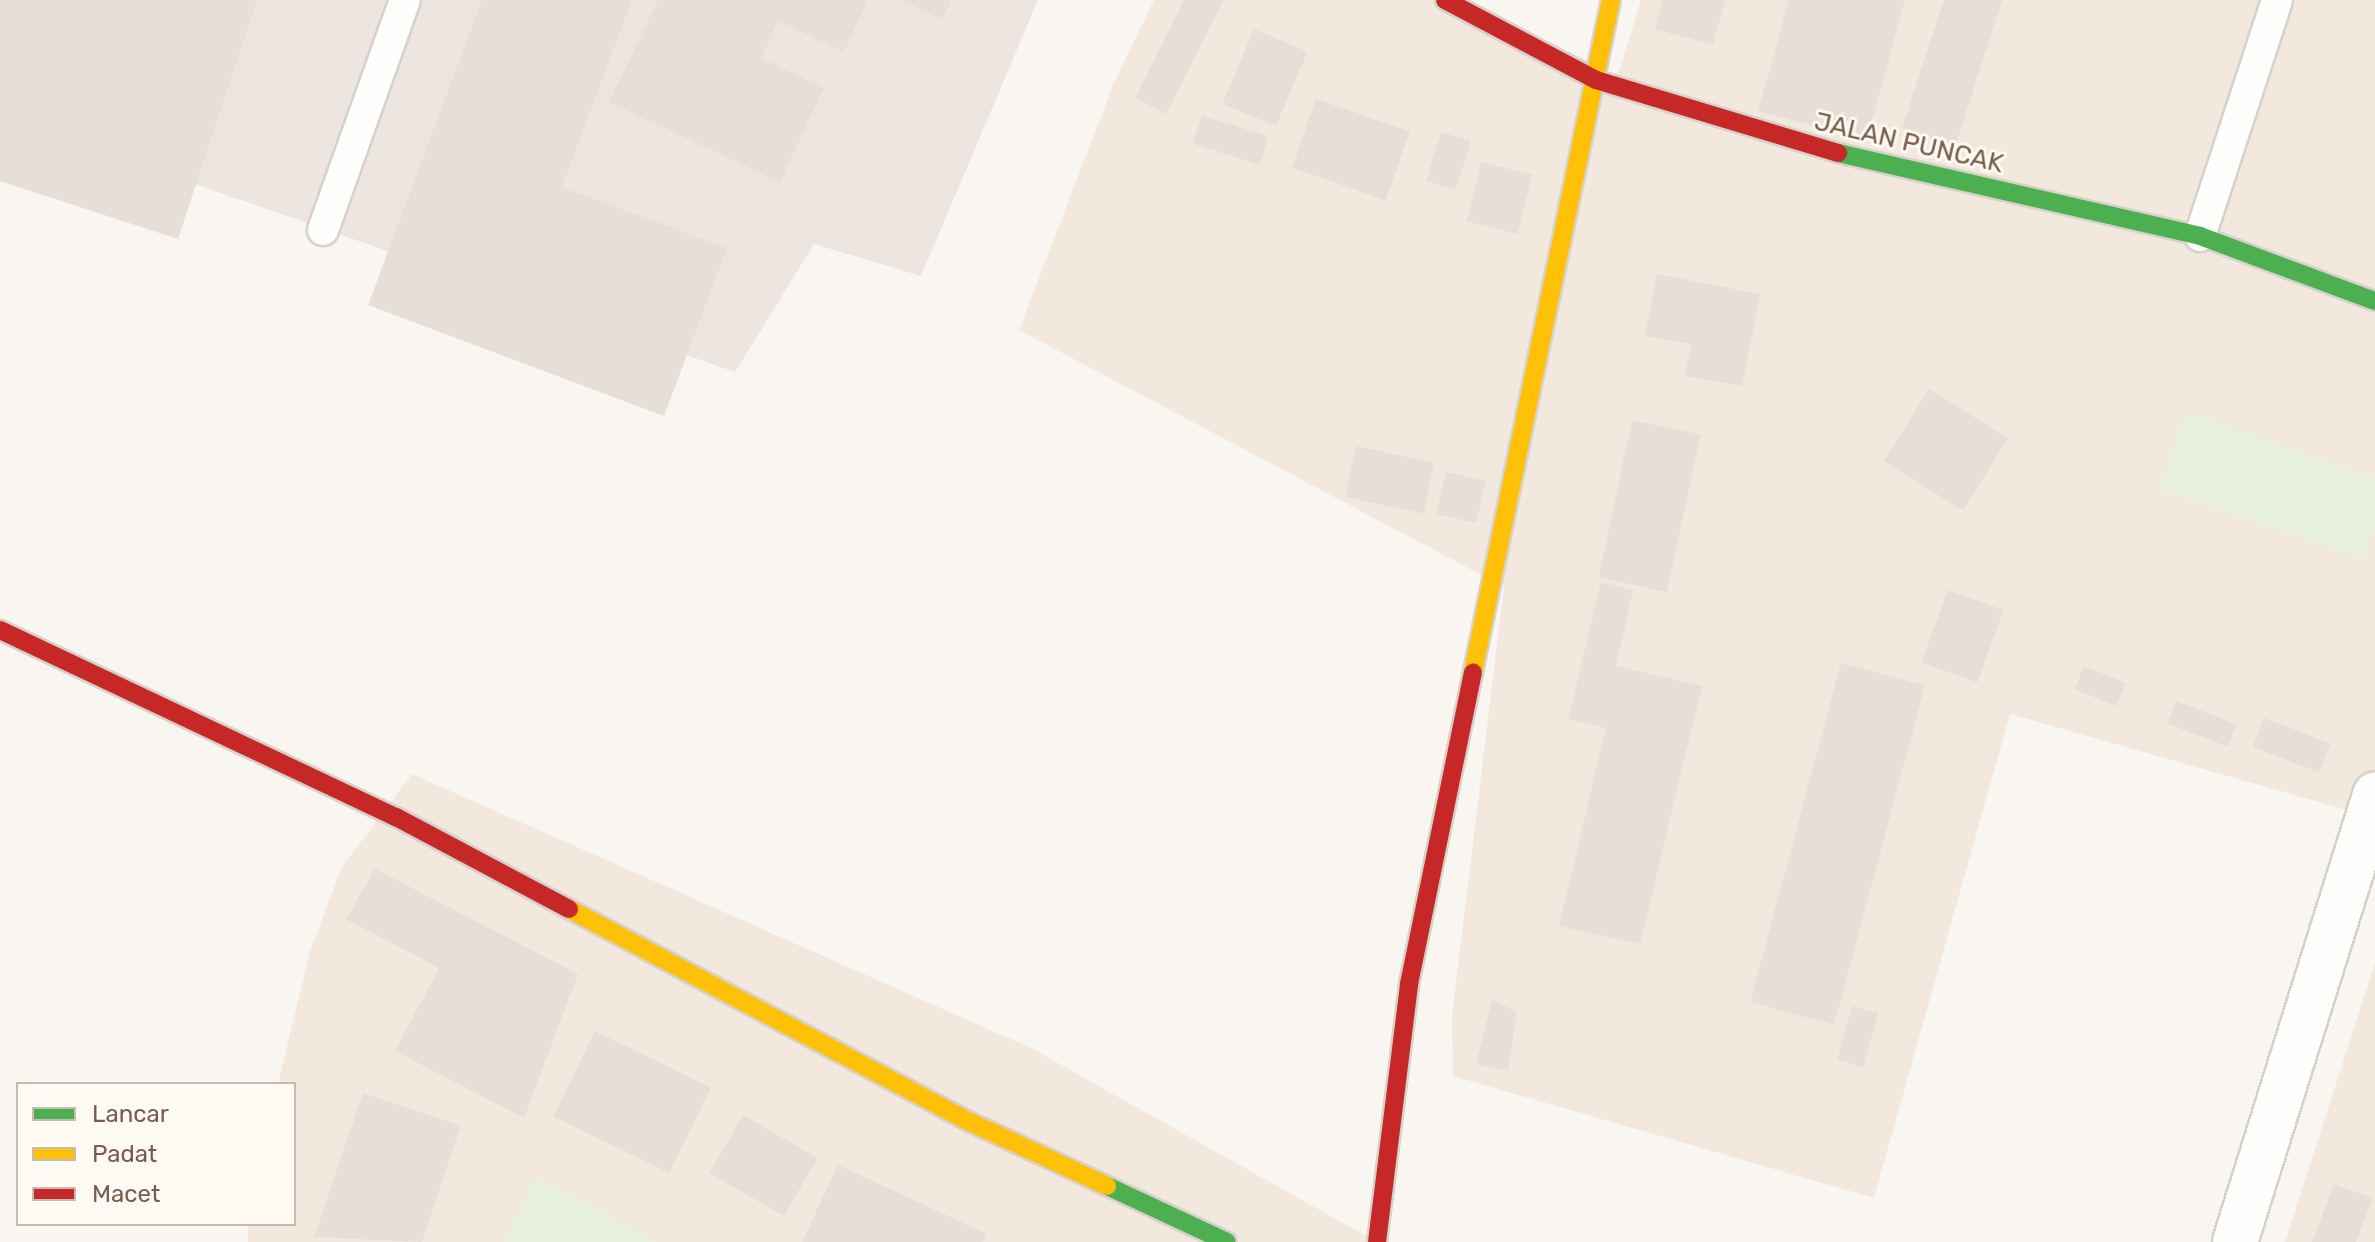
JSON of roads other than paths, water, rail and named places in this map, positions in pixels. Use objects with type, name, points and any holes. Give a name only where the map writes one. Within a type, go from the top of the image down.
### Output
[{"type":"street","name":"JALAN PUNCAK","points":[[1445,0],[1596,80],[1797,144],[2200,236],[2375,301]]},
{"type":"street","points":[[1377,1242],[1409,984],[1611,0]]},
{"type":"street","points":[[0,630],[396,817],[972,1123],[1227,1242]]},
{"type":"street","points":[[2235,1242],[2375,794]]},
{"type":"lane","points":[[323,230],[405,0]]},
{"type":"lane","points":[[2200,236],[2277,0]]}]
